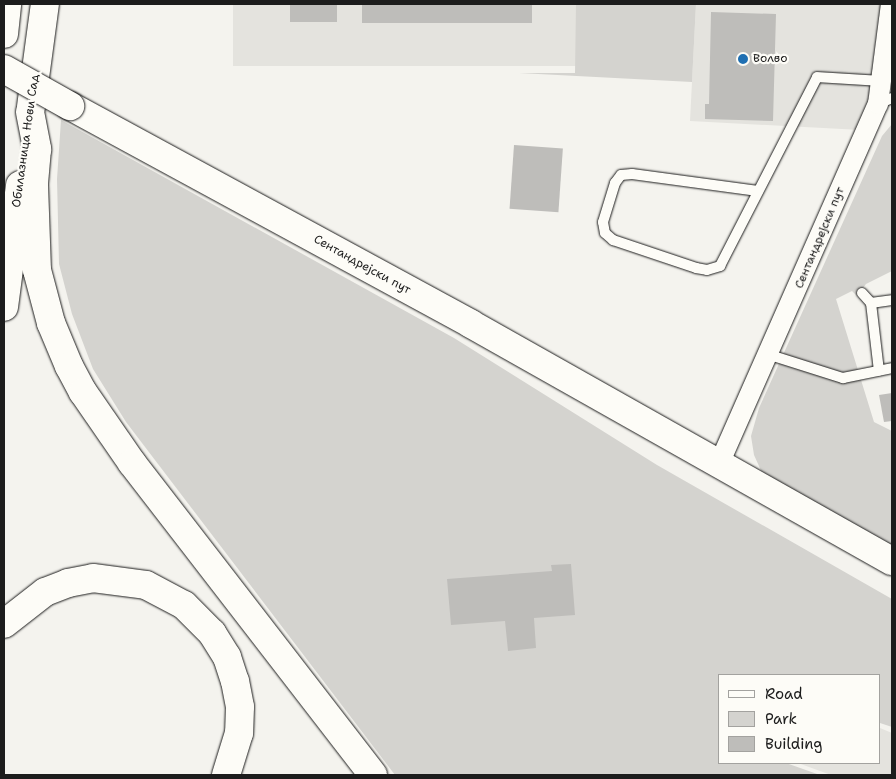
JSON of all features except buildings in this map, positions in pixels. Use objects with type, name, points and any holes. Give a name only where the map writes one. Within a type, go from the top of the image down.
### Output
[{"type":"main road","points":[[4,34],[8,4]]},
{"type":"main road","name":"Обилазница Нови Сад","points":[[4,307],[45,4]]},
{"type":"main road","name":"Сентандрејски пут","points":[[4,69],[892,561]]},
{"type":"main road","points":[[30,112],[37,149],[34,211],[37,270],[52,323],[82,392],[132,463],[373,775]]},
{"type":"main road","points":[[4,624],[45,592],[68,583],[93,578],[140,583],[184,605],[212,633],[227,656],[235,681],[240,708],[239,733],[226,775]]},
{"type":"street","name":"Сентандрејски пут","points":[[719,464],[770,355],[885,86],[891,4]]},
{"type":"lane","points":[[758,192],[632,174],[621,175],[615,183],[604,222],[605,233],[613,240],[707,270],[720,266],[758,192],[817,77],[885,86]]},
{"type":"lane","points":[[862,293],[871,303],[879,371]]},
{"type":"lane","points":[[871,303],[892,300]]},
{"type":"lane","points":[[770,355],[833,377],[844,378],[892,368]]},
{"type":"shaded area","points":[[233,4],[576,4],[576,66],[233,66]]},
{"type":"shaded area","points":[[696,4],[882,4],[869,98],[861,130],[690,121]]},
{"type":"shaded area","points":[[881,728],[892,733],[892,775],[831,775],[801,764],[881,764]]},
{"type":"green space","points":[[576,4],[696,4],[692,82],[519,73],[575,73]]},
{"type":"green space","points":[[61,120],[454,338],[657,465],[892,599],[892,727],[881,723],[881,674],[718,674],[718,764],[789,764],[820,775],[395,775],[126,422],[93,369],[72,314],[59,264],[57,179]]},
{"type":"green space","points":[[892,124],[892,271],[866,284],[857,296],[852,291],[836,299],[874,422],[892,431],[892,547],[763,475],[754,455],[751,436],[759,408],[882,136]]},
{"type":"place","name":"Волво","points":[[743,59]]}]
